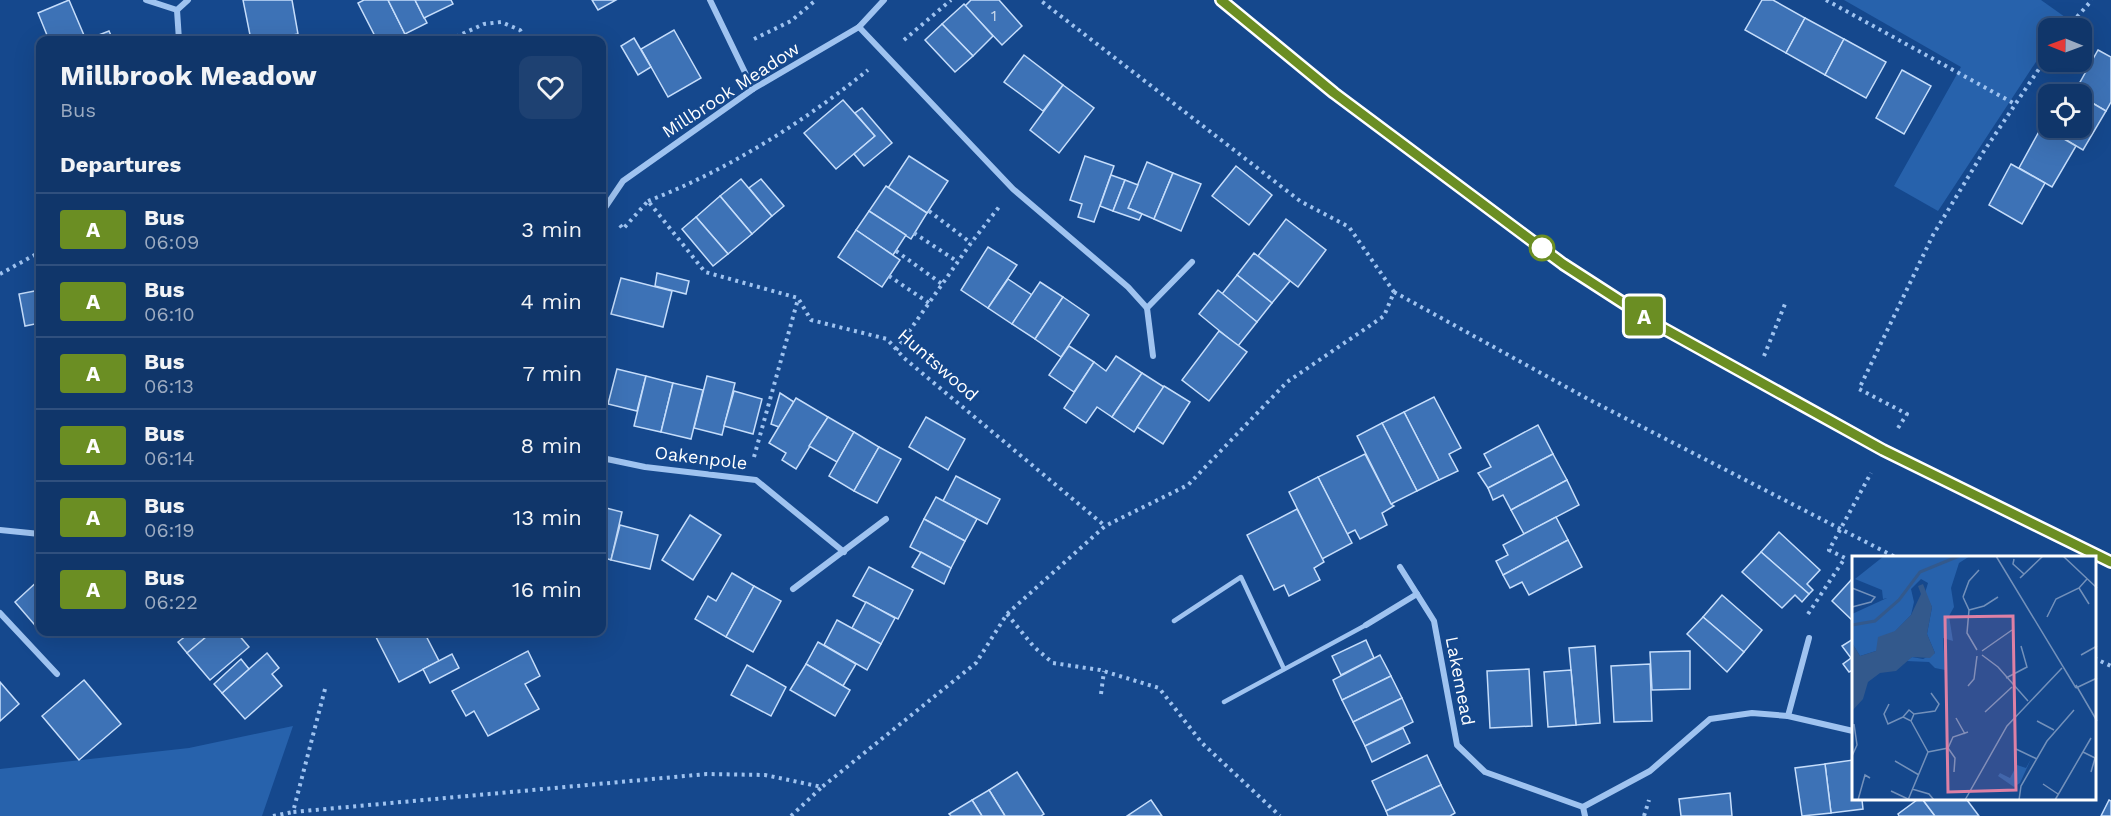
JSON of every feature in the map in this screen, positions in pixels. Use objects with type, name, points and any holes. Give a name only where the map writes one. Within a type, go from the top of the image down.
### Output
[{"type":"street","points":[[146,0],[177,10]]},
{"type":"street","points":[[177,10],[188,0]]},
{"type":"street","points":[[710,0],[753,89]]},
{"type":"street","name":"Millbrook Meadow","points":[[606,205],[623,181],[753,89],[859,27],[884,0]]},
{"type":"street","points":[[1221,0],[1334,93],[1563,264],[1659,326],[1883,450],[2111,562]]},
{"type":"street","points":[[177,10],[179,36]]},
{"type":"street","points":[[859,27],[1013,189],[1128,287],[1147,308],[1153,356]]},
{"type":"street","points":[[1147,308],[1192,262]]},
{"type":"street","name":"Oakenpole","points":[[606,459],[645,467],[756,480],[844,552]]},
{"type":"street","points":[[793,589],[886,519]]},
{"type":"street","points":[[0,530],[36,534]]},
{"type":"street","name":"Lakemead","points":[[1400,567],[1434,621],[1457,744],[1485,772],[1583,807]]},
{"type":"street","points":[[1366,625],[1417,594]]},
{"type":"street","points":[[0,613],[57,674]]},
{"type":"street","points":[[1788,716],[1809,638]]},
{"type":"street","points":[[1585,816],[1583,807],[1650,771],[1710,719],[1752,713],[1788,716],[1852,731]]},
{"type":"lane","points":[[1174,621],[1241,577],[1284,669]]},
{"type":"lane","points":[[1224,702],[1366,625]]},
{"type":"path","points":[[734,49],[790,21],[816,0]]},
{"type":"path","points":[[606,212],[623,229],[648,201],[680,189],[770,141],[849,85],[951,0]]},
{"type":"path","points":[[1040,0],[1300,201],[1349,227],[1394,292],[1588,399],[1893,556]]},
{"type":"path","points":[[1826,0],[2015,104]]},
{"type":"path","points":[[2076,18],[2092,0]]},
{"type":"path","points":[[458,36],[484,24],[501,22],[520,30],[523,36]]},
{"type":"path","points":[[1907,414],[1858,389],[1933,235],[1984,151],[2038,70]]},
{"type":"path","points":[[896,350],[971,243],[1013,189]]},
{"type":"path","points":[[648,201],[705,272],[798,298],[748,479]]},
{"type":"path","points":[[929,211],[971,243]]},
{"type":"path","points":[[914,233],[958,262]]},
{"type":"path","points":[[896,251],[942,284]]},
{"type":"path","points":[[0,274],[36,254]]},
{"type":"path","points":[[889,276],[929,303]]},
{"type":"path","points":[[791,816],[822,787],[976,663],[1007,614],[1105,526],[1188,485],[1287,382],[1384,316],[1394,292]]},
{"type":"path","name":"Huntswood","points":[[798,298],[811,320],[887,339],[903,358],[1105,526]]},
{"type":"path","points":[[1755,379],[1785,304]]},
{"type":"path","points":[[1809,638],[1802,623],[1845,558],[1829,550],[1883,450]]},
{"type":"path","points":[[1007,614],[1034,647],[1053,663],[1104,671],[1159,688],[1202,743],[1280,816]]},
{"type":"path","points":[[2096,659],[2111,666]]},
{"type":"path","points":[[1101,694],[1104,671]]},
{"type":"path","points":[[293,812],[325,689]]},
{"type":"path","points":[[273,816],[293,812],[707,774],[765,775],[822,787]]},
{"type":"shaded area","points":[[1844,0],[2041,0],[2065,17],[2038,18],[2038,59],[1938,211],[1894,186],[1961,67]]},
{"type":"shaded area","points":[[293,726],[262,816],[0,816],[0,769],[189,748]]},
{"type":"building","points":[[69,0],[84,36],[47,36],[38,13]]},
{"type":"building","points":[[243,0],[292,0],[298,34],[250,36]]},
{"type":"building","points":[[364,0],[388,0],[405,34],[375,36],[358,3]]},
{"type":"building","points":[[388,0],[415,0],[427,23],[405,34]]},
{"type":"building","points":[[415,0],[451,0],[453,4],[424,18]]},
{"type":"building","points":[[592,0],[616,0],[598,10]]},
{"type":"building","points":[[971,0],[999,0],[1022,26],[1002,45],[965,6]]},
{"type":"building","points":[[1762,0],[1773,0],[1805,18],[1786,53],[1745,30]]},
{"type":"building","points":[[964,4],[993,36],[973,56],[942,24]]},
{"type":"building","points":[[1805,18],[1844,39],[1825,75],[1786,53]]},
{"type":"building","points":[[942,24],[973,56],[955,72],[925,40]]},
{"type":"building","points":[[674,30],[701,78],[668,97],[641,49]]},
{"type":"building","points":[[109,31],[111,36],[96,36]]},
{"type":"building","points":[[634,38],[651,67],[638,75],[621,46]]},
{"type":"building","points":[[1844,39],[1886,62],[1866,98],[1825,75]]},
{"type":"building","points":[[2098,50],[2111,57],[2111,102],[2106,111],[2092,103],[2092,84],[2079,84],[2086,72],[2092,72],[2092,61]]},
{"type":"building","points":[[1024,55],[1063,85],[1043,111],[1004,82]]},
{"type":"building","points":[[1902,70],[1931,86],[1904,134],[1876,118]]},
{"type":"building","points":[[1063,85],[1094,108],[1059,153],[1030,130]]},
{"type":"building","points":[[843,100],[875,136],[836,169],[804,133]]},
{"type":"building","points":[[2092,103],[2106,111],[2092,135]]},
{"type":"building","points":[[862,108],[892,143],[864,166],[854,154],[875,136],[855,113]]},
{"type":"building","points":[[2038,133],[2038,138],[2062,138],[2076,146],[2052,187],[2019,168]]},
{"type":"building","points":[[2063,138],[2090,138],[2083,150]]},
{"type":"building","points":[[909,156],[948,181],[927,213],[888,188]]},
{"type":"building","points":[[1085,156],[1114,166],[1094,222],[1078,217],[1082,204],[1070,200]]},
{"type":"building","points":[[1147,162],[1173,173],[1154,219],[1128,208]]},
{"type":"building","points":[[2011,164],[2045,183],[2022,224],[1989,205]]},
{"type":"building","points":[[1236,166],[1272,195],[1249,225],[1212,196]]},
{"type":"building","points":[[1173,173],[1201,184],[1181,231],[1154,219]]},
{"type":"building","points":[[1111,175],[1125,180],[1113,211],[1100,206]]},
{"type":"building","points":[[741,179],[772,216],[752,234],[720,196]]},
{"type":"building","points":[[761,179],[784,206],[772,216],[749,188]]},
{"type":"building","points":[[1125,180],[1138,185],[1128,208],[1142,214],[1139,220],[1113,211]]},
{"type":"building","points":[[886,186],[927,213],[911,239],[869,211]]},
{"type":"building","points":[[720,196],[752,234],[728,254],[696,217]]},
{"type":"building","points":[[869,211],[906,235],[893,255],[856,230]]},
{"type":"building","points":[[696,217],[728,254],[713,266],[682,229]]},
{"type":"building","points":[[1286,219],[1326,250],[1298,287],[1258,256]]},
{"type":"building","points":[[856,230],[900,260],[882,287],[838,257]]},
{"type":"building","points":[[988,247],[1017,265],[988,308],[961,290]]},
{"type":"building","points":[[1254,253],[1290,281],[1272,303],[1237,275]]},
{"type":"building","points":[[657,273],[689,281],[686,294],[655,286]]},
{"type":"building","points":[[1237,275],[1272,303],[1257,322],[1222,294]]},
{"type":"building","points":[[621,278],[672,291],[663,327],[611,314]]},
{"type":"building","points":[[1008,279],[1032,295],[1012,324],[988,308]]},
{"type":"building","points":[[1040,282],[1063,297],[1035,339],[1012,324]]},
{"type":"building","points":[[1218,290],[1257,322],[1238,346],[1199,314]]},
{"type":"building","points":[[36,291],[36,324],[25,326],[19,294]]},
{"type":"building","points":[[1063,297],[1089,315],[1061,357],[1035,339]]},
{"type":"building","points":[[1219,331],[1247,352],[1209,401],[1182,380]]},
{"type":"building","points":[[1069,346],[1094,362],[1074,392],[1049,375]]},
{"type":"building","points":[[1116,356],[1142,373],[1112,417],[1097,407],[1086,423],[1064,408],[1094,362],[1106,371]]},
{"type":"building","points":[[617,369],[646,376],[637,411],[608,404]]},
{"type":"building","points":[[1142,373],[1164,387],[1134,432],[1112,417]]},
{"type":"building","points":[[646,376],[673,383],[661,432],[634,426]]},
{"type":"building","points":[[707,376],[735,383],[722,435],[694,428]]},
{"type":"building","points":[[673,383],[703,390],[691,439],[661,432]]},
{"type":"building","points":[[1164,386],[1190,402],[1163,444],[1137,427]]},
{"type":"building","points":[[734,391],[762,399],[753,434],[724,426]]},
{"type":"building","points":[[780,393],[794,402],[779,427],[771,424]]},
{"type":"building","points":[[1434,397],[1461,448],[1449,454],[1458,471],[1439,480],[1404,412]]},
{"type":"building","points":[[796,398],[828,417],[796,469],[782,460],[786,453],[769,443]]},
{"type":"building","points":[[1404,412],[1439,480],[1417,491],[1382,423]]},
{"type":"building","points":[[828,417],[854,432],[837,462],[809,446]]},
{"type":"building","points":[[926,417],[965,439],[948,470],[909,447]]},
{"type":"building","points":[[1382,423],[1417,491],[1391,504],[1357,436]]},
{"type":"building","points":[[1538,425],[1553,454],[1488,488],[1478,473],[1491,467],[1484,454]]},
{"type":"building","points":[[854,432],[879,447],[854,491],[829,476]]},
{"type":"building","points":[[879,447],[901,459],[877,503],[854,491]]},
{"type":"building","points":[[1365,454],[1394,506],[1382,513],[1387,525],[1360,539],[1355,530],[1347,534],[1318,477]]},
{"type":"building","points":[[1553,454],[1567,480],[1511,510],[1503,495],[1493,500],[1488,488]]},
{"type":"building","points":[[956,476],[1000,499],[987,524],[943,501]]},
{"type":"building","points":[[1318,477],[1352,543],[1322,559],[1289,492]]},
{"type":"building","points":[[1567,480],[1579,505],[1524,534],[1511,510]]},
{"type":"building","points":[[936,497],[977,519],[965,541],[924,519]]},
{"type":"building","points":[[606,508],[622,512],[611,560],[606,558]]},
{"type":"building","points":[[1297,509],[1324,562],[1314,568],[1320,580],[1289,596],[1284,585],[1274,590],[1247,535]]},
{"type":"building","points":[[690,515],[721,535],[693,580],[662,560]]},
{"type":"building","points":[[1556,517],[1568,540],[1503,575],[1496,561],[1508,555],[1503,545]]},
{"type":"building","points":[[924,519],[965,541],[951,568],[910,547]]},
{"type":"building","points":[[620,525],[658,535],[650,569],[611,560]]},
{"type":"building","points":[[1779,532],[1820,570],[1807,584],[1813,590],[1809,594],[1761,552]]},
{"type":"building","points":[[1568,540],[1582,567],[1529,595],[1522,582],[1510,588],[1503,575]]},
{"type":"building","points":[[921,552],[951,568],[944,584],[912,567]]},
{"type":"building","points":[[1761,552],[1809,594],[1802,602],[1795,595],[1782,608],[1742,572]]},
{"type":"building","points":[[869,567],[913,590],[898,619],[853,596]]},
{"type":"building","points":[[732,573],[754,586],[726,637],[695,619],[708,596],[716,601]]},
{"type":"building","points":[[1852,579],[1852,620],[1832,601]]},
{"type":"building","points":[[36,583],[36,626],[15,602]]},
{"type":"building","points":[[754,586],[781,601],[753,652],[726,637]]},
{"type":"building","points":[[1722,595],[1762,630],[1744,652],[1703,617]]},
{"type":"building","points":[[866,602],[895,618],[881,644],[852,628]]},
{"type":"building","points":[[1703,617],[1744,652],[1727,672],[1687,634]]},
{"type":"building","points":[[837,620],[881,644],[867,670],[824,645]]},
{"type":"building","points":[[186,636],[207,636],[187,653],[178,642]]},
{"type":"building","points":[[207,636],[240,636],[249,647],[210,680],[187,653]]},
{"type":"building","points":[[376,636],[426,636],[439,661],[399,682]]},
{"type":"building","points":[[1366,640],[1374,658],[1341,675],[1332,656]]},
{"type":"building","points":[[1852,640],[1852,670],[1849,672],[1843,664],[1851,658],[1842,646]]},
{"type":"building","points":[[818,642],[856,664],[843,686],[806,664]]},
{"type":"building","points":[[1595,646],[1600,723],[1576,725],[1569,648]]},
{"type":"building","points":[[528,651],[540,676],[525,684],[539,709],[488,736],[474,711],[466,716],[452,691]]},
{"type":"building","points":[[1690,651],[1690,689],[1652,690],[1650,652]]},
{"type":"building","points":[[267,653],[279,668],[272,674],[282,686],[245,719],[222,693]]},
{"type":"building","points":[[452,654],[459,668],[430,683],[423,669]]},
{"type":"building","points":[[1380,655],[1391,676],[1342,700],[1333,680]]},
{"type":"building","points":[[241,659],[249,669],[222,693],[214,684]]},
{"type":"building","points":[[806,664],[850,690],[835,716],[790,690]]},
{"type":"building","points":[[1650,664],[1652,721],[1614,722],[1611,666]]},
{"type":"building","points":[[747,665],[786,687],[771,716],[731,695]]},
{"type":"building","points":[[1529,669],[1532,726],[1490,728],[1487,671]]},
{"type":"building","points":[[1571,670],[1576,725],[1548,727],[1544,672]]},
{"type":"building","points":[[1391,676],[1402,698],[1353,722],[1342,700]]},
{"type":"building","points":[[84,680],[121,724],[79,760],[42,716]]},
{"type":"building","points":[[0,682],[19,704],[0,721]]},
{"type":"building","points":[[1402,698],[1413,722],[1365,746],[1353,722]]},
{"type":"building","points":[[1403,728],[1410,743],[1372,762],[1365,746]]},
{"type":"building","points":[[1427,755],[1441,785],[1386,811],[1372,781]]},
{"type":"building","points":[[1852,760],[1852,801],[1862,801],[1863,809],[1831,813],[1825,764]]},
{"type":"building","points":[[1825,764],[1831,813],[1802,816],[1795,768]]},
{"type":"building","points":[[1017,772],[1044,814],[1041,816],[1005,816],[989,790]]},
{"type":"building","points":[[1441,785],[1455,813],[1450,816],[1388,816],[1386,811]]},
{"type":"building","points":[[989,790],[1005,816],[982,816],[972,800]]},
{"type":"building","points":[[1730,793],[1732,816],[1681,816],[1679,799]]},
{"type":"building","points":[[972,800],[982,816],[951,816],[949,814]]},
{"type":"building","points":[[1151,800],[1162,816],[1127,816]]},
{"type":"building","points":[[2109,800],[2111,801],[2111,816],[2101,816]]},
{"type":"building","points":[[1916,801],[1924,801],[1935,816],[1899,816],[1898,814]]},
{"type":"building","points":[[1924,801],[1968,801],[1979,816],[1935,816]]},
{"type":"bus line","name":"A","points":[[1221,0],[1334,93],[1563,264],[1659,326],[1883,450],[2111,562]]}]
